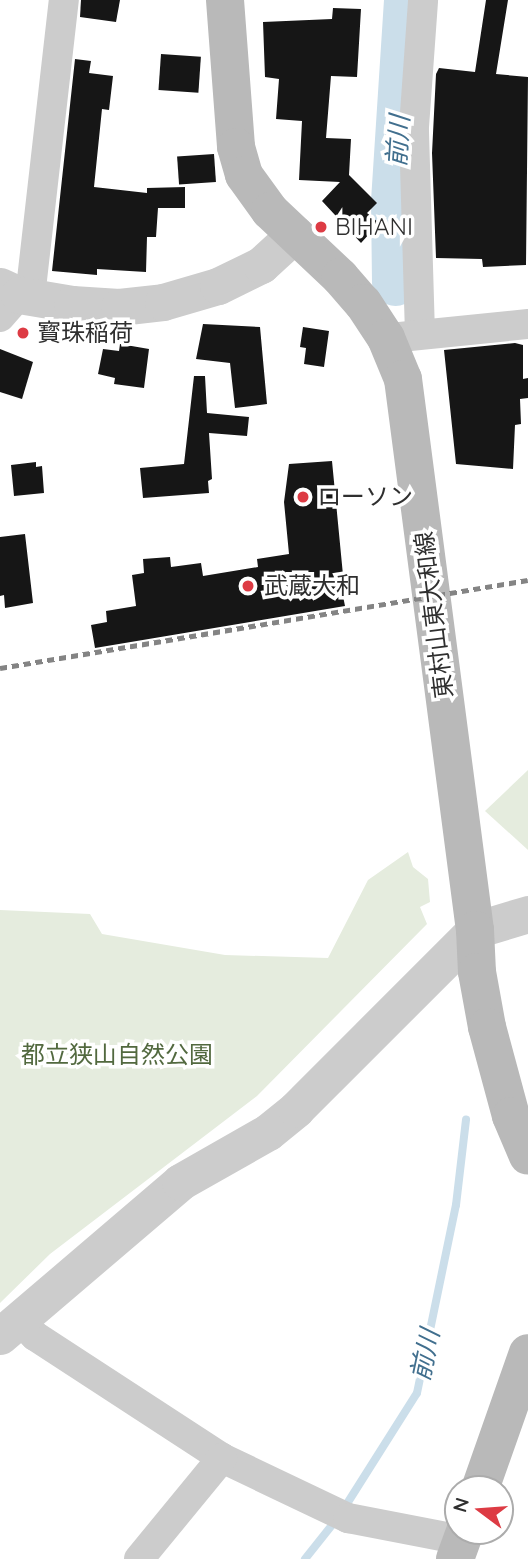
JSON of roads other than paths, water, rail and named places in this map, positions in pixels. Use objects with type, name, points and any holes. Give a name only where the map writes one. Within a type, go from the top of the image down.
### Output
[{"type":"main road","name":"東村山東大和線","points":[[225,0],[236,147],[244,175],[270,211],[355,294],[403,336],[403,379],[412,427],[475,930],[477,972],[486,1027],[511,1116],[528,1156]]},
{"type":"main road","points":[[485,1475],[528,1353]]},
{"type":"street","points":[[64,0],[12,299],[119,307],[163,302],[218,286],[261,265],[295,234]]},
{"type":"street","points":[[423,0],[403,336],[528,324]]},
{"type":"street","points":[[9,1328],[180,1181],[268,1132],[296,1109],[475,930],[496,921],[528,914]]},
{"type":"street","points":[[9,1328],[35,1336],[222,1458],[337,1513],[444,1540]]},
{"type":"street","points":[[139,1559],[222,1458]]},
{"type":"waterway","name":"前川","points":[[395,282],[394,201],[407,0]]},
{"type":"waterway","name":"前川","points":[[343,1510],[417,1393],[456,1205],[466,1120]]},
{"type":"waterway","name":"前川","points":[[305,1559],[336,1520]]},
{"type":"railway","points":[[0,668],[528,580]]},
{"type":"place","name":"BIHANI","points":[[321,227]]},
{"type":"place","name":"寳珠稲荷","points":[[23,333]]},
{"type":"place","name":"ローソン","points":[[303,497]]},
{"type":"place","name":"武蔵大和","points":[[248,586]]},
{"type":"park label","name":"都立狭山自然公園","points":[[117,1055]]}]
